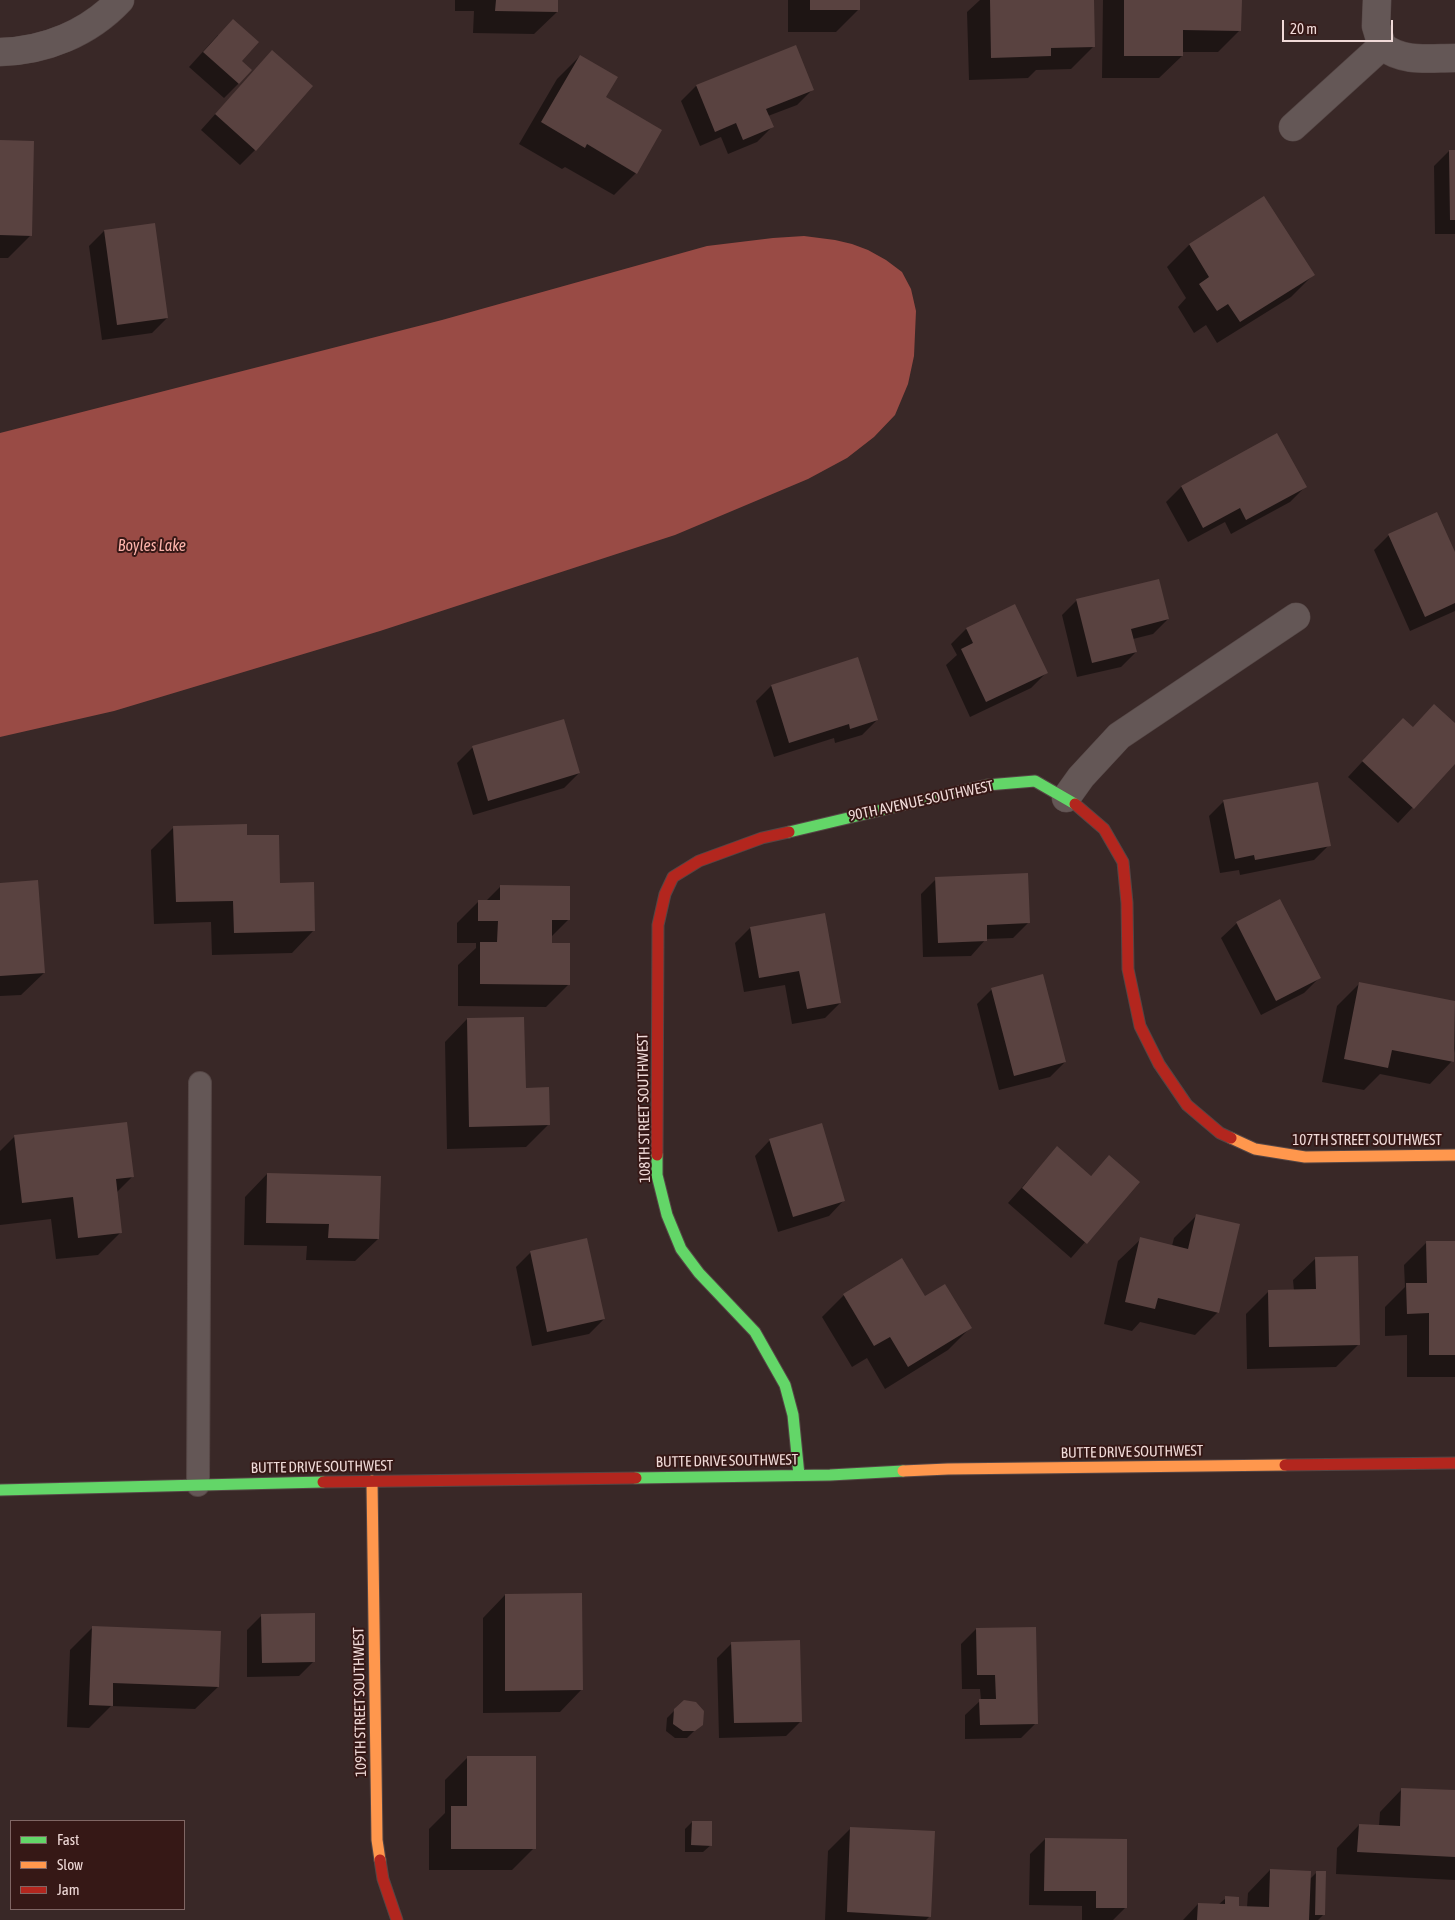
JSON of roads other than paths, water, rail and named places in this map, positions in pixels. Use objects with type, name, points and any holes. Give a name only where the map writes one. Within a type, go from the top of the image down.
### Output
[{"type":"street","points":[[0,52],[44,46],[84,29],[108,12],[120,0]]},
{"type":"street","points":[[1377,0],[1376,26],[1382,46],[1392,54],[1407,58],[1455,58]]},
{"type":"street","points":[[1293,128],[1382,46]]},
{"type":"street","points":[[1066,798],[1081,777],[1119,736],[1296,617]]},
{"type":"street","name":"90TH AVENUE SOUTHWEST","points":[[657,970],[658,925],[665,894],[673,877],[700,861],[762,838],[987,785],[1035,781],[1066,798]]},
{"type":"street","name":"107TH STREET SOUTHWEST","points":[[1066,798],[1081,808],[1104,830],[1123,862],[1128,969],[1140,1026],[1159,1064],[1187,1105],[1220,1134],[1255,1149],[1305,1157],[1455,1155]]},
{"type":"street","name":"108TH STREET SOUTHWEST","points":[[657,970],[657,1175],[666,1215],[682,1249],[700,1273],[755,1332],[785,1385],[792,1415],[799,1475]]},
{"type":"street","name":"BUTTE DRIVE SOUTHWEST","points":[[0,1490],[372,1481],[799,1475],[948,1469],[1455,1463]]},
{"type":"street","name":"109TH STREET SOUTHWEST","points":[[372,1481],[377,1840],[384,1879],[397,1920]]},
{"type":"lane","points":[[198,1485],[200,1083]]},
{"type":"water","name":"Boyles Lake","points":[[804,236],[852,244],[886,260],[902,272],[911,289],[916,311],[914,356],[908,384],[895,415],[874,437],[847,458],[808,479],[675,535],[380,631],[114,711],[0,737],[0,433],[442,320],[707,246]]}]
